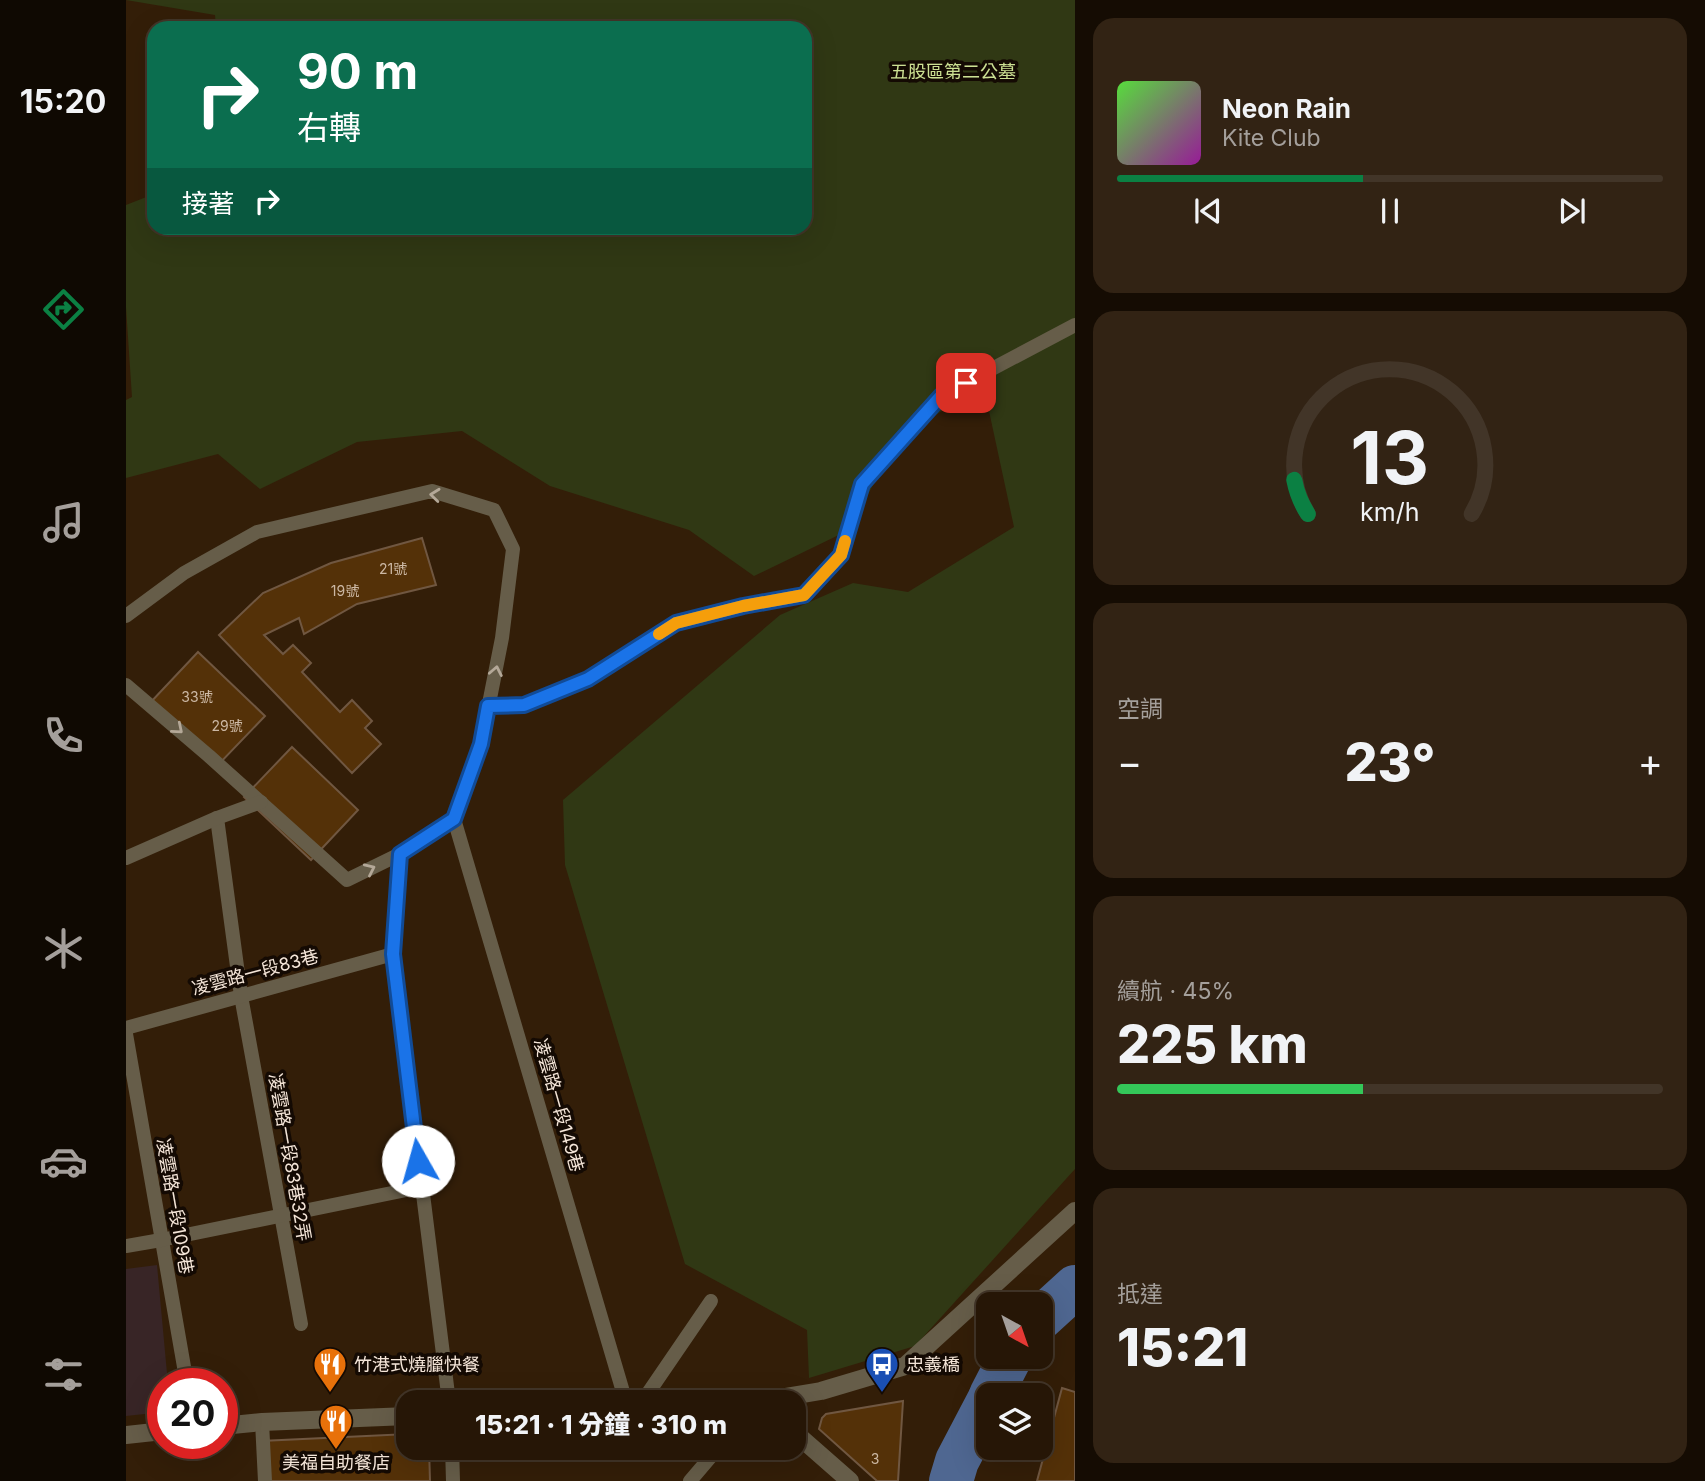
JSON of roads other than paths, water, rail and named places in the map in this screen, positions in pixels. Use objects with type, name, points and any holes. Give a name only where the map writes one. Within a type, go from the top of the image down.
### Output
[{"type":"street","points":[[806,1394],[905,1366],[1075,1211]]},
{"type":"street","points":[[238,1424],[396,1416]]},
{"type":"street","points":[[126,1435],[147,1433]]},
{"type":"street","points":[[806,1442],[850,1481]]},
{"type":"lane","points":[[488,706],[524,705],[588,679],[676,623],[743,606],[804,595],[841,555],[862,484],[941,396],[1075,325]]},
{"type":"lane","points":[[126,616],[184,573],[257,532],[432,491],[494,510],[513,549],[502,638],[481,744],[454,819],[400,854],[348,880],[126,685]]},
{"type":"lane","points":[[126,858],[261,802]]},
{"type":"lane","name":"凌雲路一段83巷32弄","points":[[217,818],[242,996],[301,1324]]},
{"type":"lane","name":"凌雲路一段149巷","points":[[454,819],[622,1390]]},
{"type":"lane","points":[[400,854],[393,954],[447,1390]]},
{"type":"lane","name":"凌雲路一段83巷","points":[[126,1028],[393,954]]},
{"type":"lane","name":"凌雲路一段109巷","points":[[126,1034],[184,1368]]},
{"type":"lane","points":[[126,1246],[421,1187]]},
{"type":"lane","points":[[650,1390],[711,1301]]},
{"type":"lane","points":[[262,1422],[265,1481]]},
{"type":"lane","points":[[452,1460],[453,1481]]},
{"type":"lane","points":[[690,1481],[708,1460]]},
{"type":"waterway","points":[[1054,1306],[1075,1287]]},
{"type":"waterway","points":[[997,1383],[1004,1369]]},
{"type":"waterway","points":[[951,1481],[957,1461],[976,1425]]},
{"type":"place","name":"竹港式燒臘快餐","points":[[330,1394]]},
{"type":"place","name":"忠義橋","points":[[882,1394]]},
{"type":"place","name":"美福自助餐店","points":[[336,1451]]},
{"type":"park label","name":"五股區第二公墓","points":[[953,71]]}]
